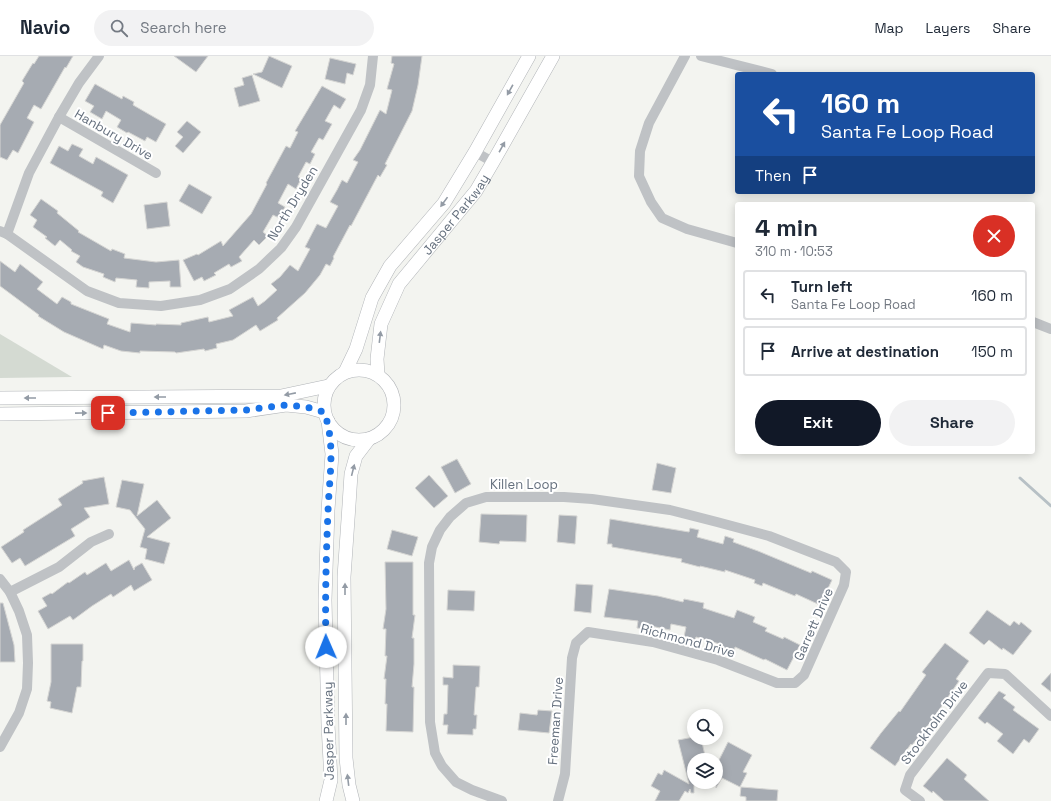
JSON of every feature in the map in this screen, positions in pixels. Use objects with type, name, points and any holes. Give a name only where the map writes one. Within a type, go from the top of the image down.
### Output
[{"type":"main road","name":"Jasper Parkway","points":[[345,372],[356,349],[372,298],[390,266],[444,203],[475,152],[529,56]]},
{"type":"main road","name":"Jasper Parkway","points":[[378,375],[377,359],[381,324],[399,284],[476,192],[553,56]]},
{"type":"main road","points":[[356,369],[368,370],[378,375],[387,383],[392,393],[394,404],[392,415],[387,426],[379,434],[368,439],[357,440],[345,437],[335,431],[326,416],[323,403],[328,386],[345,372],[356,369]]},
{"type":"main road","points":[[0,398],[281,396],[328,386]]},
{"type":"main road","points":[[0,414],[246,410],[286,405],[306,407],[326,416]]},
{"type":"main road","name":"Jasper Parkway","points":[[326,416],[332,454],[328,510],[325,600],[331,780],[326,801]]},
{"type":"main road","name":"Jasper Parkway","points":[[353,801],[349,785],[346,758],[344,577],[351,474],[356,456],[368,439]]},
{"type":"street","points":[[3,232],[29,173],[58,116],[79,83],[99,56]]},
{"type":"street","name":"North Dryden","points":[[3,232],[87,291],[119,302],[161,306],[200,300],[230,289],[259,269],[281,248],[296,227],[361,110],[370,85],[373,56]]},
{"type":"street","points":[[685,56],[650,123],[640,151],[639,176],[651,202],[662,218],[687,229],[735,242]]},
{"type":"street","points":[[701,56],[764,72]]},
{"type":"street","name":"Hanbury Drive","points":[[58,116],[156,173]]},
{"type":"street","points":[[475,152],[493,162]]},
{"type":"street","points":[[1035,323],[1051,329]]},
{"type":"street","name":"Killen Loop","points":[[502,801],[472,790],[456,782],[442,766],[435,752],[430,722],[429,563],[432,547],[440,530],[450,517],[466,503],[486,497],[564,497],[592,499],[670,510],[769,536],[836,562],[846,572]]},
{"type":"street","points":[[10,592],[59,567],[91,542],[109,534]]},
{"type":"street","name":"Garrett Drive","points":[[795,683],[804,674],[844,585],[846,572]]},
{"type":"street","points":[[0,579],[10,592],[19,610],[27,635],[28,663],[27,689],[19,713],[0,748]]},
{"type":"street","name":"Richmond Drive","points":[[576,644],[588,632],[653,642],[718,660],[777,683],[795,683]]},
{"type":"street","name":"Freeman Drive","points":[[558,801],[565,774],[572,658],[576,644]]},
{"type":"street","name":"Stockholm Drive","points":[[920,801],[904,790],[910,775],[988,673],[1005,674],[1051,716]]},
{"type":"shaded area","points":[[0,334],[72,377],[0,378]]},
{"type":"building","points":[[39,56],[73,56],[41,109],[34,105],[27,118],[34,122],[18,153],[13,150],[7,160],[0,157],[0,125],[24,83],[22,81]]},
{"type":"building","points":[[174,56],[208,56],[196,72]]},
{"type":"building","points":[[269,56],[292,66],[282,88],[253,74],[262,72]]},
{"type":"building","points":[[392,56],[422,56],[418,85],[412,111],[385,164],[387,165],[380,177],[378,175],[333,257],[334,258],[330,266],[326,264],[320,275],[305,293],[277,318],[278,320],[260,331],[256,325],[233,340],[216,344],[217,348],[205,351],[204,349],[176,353],[140,351],[140,353],[121,351],[104,345],[103,349],[64,332],[38,316],[39,315],[0,286],[0,261],[15,272],[20,264],[43,282],[37,289],[57,304],[62,297],[71,302],[71,304],[109,319],[107,324],[130,332],[131,323],[181,325],[181,323],[208,317],[209,322],[233,316],[229,310],[253,297],[258,306],[277,290],[271,284],[280,277],[290,265],[298,271],[310,249],[305,247],[317,224],[326,228],[338,206],[330,202],[342,180],[347,183],[358,162],[353,160],[360,150],[380,110],[386,114],[392,90],[387,89],[394,64],[391,63]]},
{"type":"building","points":[[330,58],[356,64],[353,75],[347,73],[345,84],[325,79]]},
{"type":"building","points":[[252,75],[260,101],[239,107],[234,88],[244,85],[242,78]]},
{"type":"building","points":[[95,84],[122,99],[123,96],[134,102],[133,105],[166,124],[156,142],[147,137],[145,141],[117,127],[121,120],[106,111],[102,119],[90,112],[94,106],[85,101]]},
{"type":"building","points":[[322,86],[346,99],[340,109],[334,105],[325,121],[332,124],[323,140],[319,138],[311,152],[315,154],[310,164],[306,162],[298,177],[301,179],[296,189],[288,184],[278,203],[285,207],[279,218],[273,215],[263,232],[268,236],[259,245],[254,240],[239,257],[242,261],[231,267],[229,264],[214,273],[216,275],[204,281],[202,277],[194,281],[183,260],[197,254],[198,255],[221,241],[223,246],[251,214],[286,146],[290,148],[298,132],[295,131]]},
{"type":"building","points":[[187,121],[201,132],[183,153],[175,146],[183,137],[177,132]]},
{"type":"building","points":[[72,144],[83,149],[79,156],[93,164],[96,157],[128,175],[113,203],[101,196],[103,192],[50,163],[59,146],[68,151]]},
{"type":"building","points":[[189,184],[212,197],[202,214],[179,201]]},
{"type":"building","points":[[41,199],[58,211],[57,213],[79,231],[78,232],[111,251],[112,249],[125,254],[124,258],[156,262],[179,260],[181,287],[170,287],[170,281],[149,282],[149,288],[136,287],[137,280],[116,278],[115,282],[103,277],[104,274],[83,267],[76,262],[80,256],[71,251],[72,250],[60,240],[55,246],[45,238],[47,237],[33,227],[37,220],[30,215]]},
{"type":"building","points":[[167,202],[170,226],[147,229],[144,205]]},
{"type":"building","points":[[457,459],[471,484],[455,493],[441,467]]},
{"type":"building","points":[[657,463],[676,468],[671,493],[652,490]]},
{"type":"building","points":[[429,475],[448,496],[434,508],[415,488]]},
{"type":"building","points":[[104,477],[109,504],[84,508],[90,517],[71,529],[75,536],[25,566],[20,558],[12,563],[1,547],[24,532],[23,530],[62,505],[58,499],[83,483],[82,481]]},
{"type":"building","points":[[122,480],[144,484],[137,516],[157,500],[171,518],[147,537],[170,543],[164,564],[145,559],[147,549],[140,547],[145,529],[130,510],[116,507]]},
{"type":"building","points":[[481,514],[527,515],[526,542],[500,541],[499,544],[479,542]]},
{"type":"building","points":[[559,515],[577,516],[575,544],[557,542]]},
{"type":"building","points":[[610,519],[689,532],[690,528],[699,530],[697,537],[723,544],[725,536],[734,539],[733,542],[811,573],[812,571],[832,580],[820,605],[796,594],[795,596],[763,583],[762,586],[754,583],[755,580],[725,570],[725,572],[700,567],[681,562],[682,559],[612,547],[612,544],[607,544]]},
{"type":"building","points":[[392,530],[418,537],[412,556],[387,549]]},
{"type":"building","points":[[129,560],[134,570],[135,567],[142,563],[152,580],[134,591],[131,585],[113,597],[111,594],[73,620],[70,616],[48,629],[38,611],[47,606],[42,598],[51,593],[52,594],[85,572],[87,575],[106,563],[111,571]]},
{"type":"building","points":[[385,562],[413,562],[413,615],[415,615],[412,638],[414,638],[412,687],[414,687],[413,732],[386,731],[387,704],[385,704],[386,679],[384,679],[387,656],[385,656],[386,629],[383,629],[386,609]]},
{"type":"building","points":[[576,584],[593,585],[591,613],[574,611]]},
{"type":"building","points":[[609,589],[658,596],[683,602],[684,599],[704,603],[703,608],[734,618],[737,610],[755,617],[753,622],[767,628],[765,631],[783,639],[784,637],[800,645],[787,670],[735,647],[734,652],[722,648],[723,645],[696,637],[695,640],[684,637],[686,627],[671,624],[670,630],[646,625],[646,629],[637,628],[638,621],[604,617]]},
{"type":"building","points":[[448,590],[475,591],[474,611],[447,610]]},
{"type":"building","points":[[0,603],[3,603],[14,645],[15,662],[0,662]]},
{"type":"building","points":[[987,610],[1010,626],[1014,621],[1019,625],[1021,622],[1032,631],[1013,655],[1003,648],[1002,650],[989,640],[984,645],[969,633]]},
{"type":"building","points":[[945,643],[969,661],[956,679],[959,681],[938,713],[912,745],[911,744],[895,766],[870,748],[899,711],[900,712],[926,675],[922,672]]},
{"type":"building","points":[[51,644],[83,644],[81,687],[77,687],[72,713],[50,708],[51,702],[47,701],[51,682]]},
{"type":"building","points":[[453,665],[480,666],[479,687],[476,687],[474,715],[477,715],[476,729],[473,729],[473,735],[447,734],[448,725],[443,725],[444,714],[447,714],[448,685],[443,685],[443,677],[453,678]]},
{"type":"building","points":[[1051,673],[1051,692],[1041,684]]},
{"type":"building","points":[[999,691],[1006,695],[1003,698],[1015,707],[1013,710],[1039,729],[1029,743],[1024,739],[1013,754],[997,741],[1003,734],[987,722],[985,724],[978,718]]},
{"type":"building","points":[[538,710],[552,711],[549,733],[518,730],[520,713],[537,715]]},
{"type":"building","points":[[687,738],[687,745],[703,745],[704,753],[687,753],[687,776],[678,740]]},
{"type":"building","points":[[728,742],[752,755],[743,772],[747,773],[740,787],[723,778],[722,753]]},
{"type":"building","points":[[947,758],[967,775],[964,779],[989,801],[944,801],[933,791],[932,793],[923,786]]},
{"type":"building","points":[[664,770],[687,783],[687,789],[690,789],[688,793],[685,791],[679,801],[655,801],[660,791],[651,786],[658,773],[662,775]]},
{"type":"building","points":[[741,787],[778,790],[777,801],[746,801],[746,797],[740,796]]},
{"type":"building","points":[[690,789],[694,789],[694,793],[691,793]]},
{"type":"waterway","points":[[1020,478],[1051,506]]},
{"type":"route","points":[[108,413],[246,410],[286,405],[306,407],[324,412],[328,421],[332,454],[328,510],[325,600],[326,647]]}]
